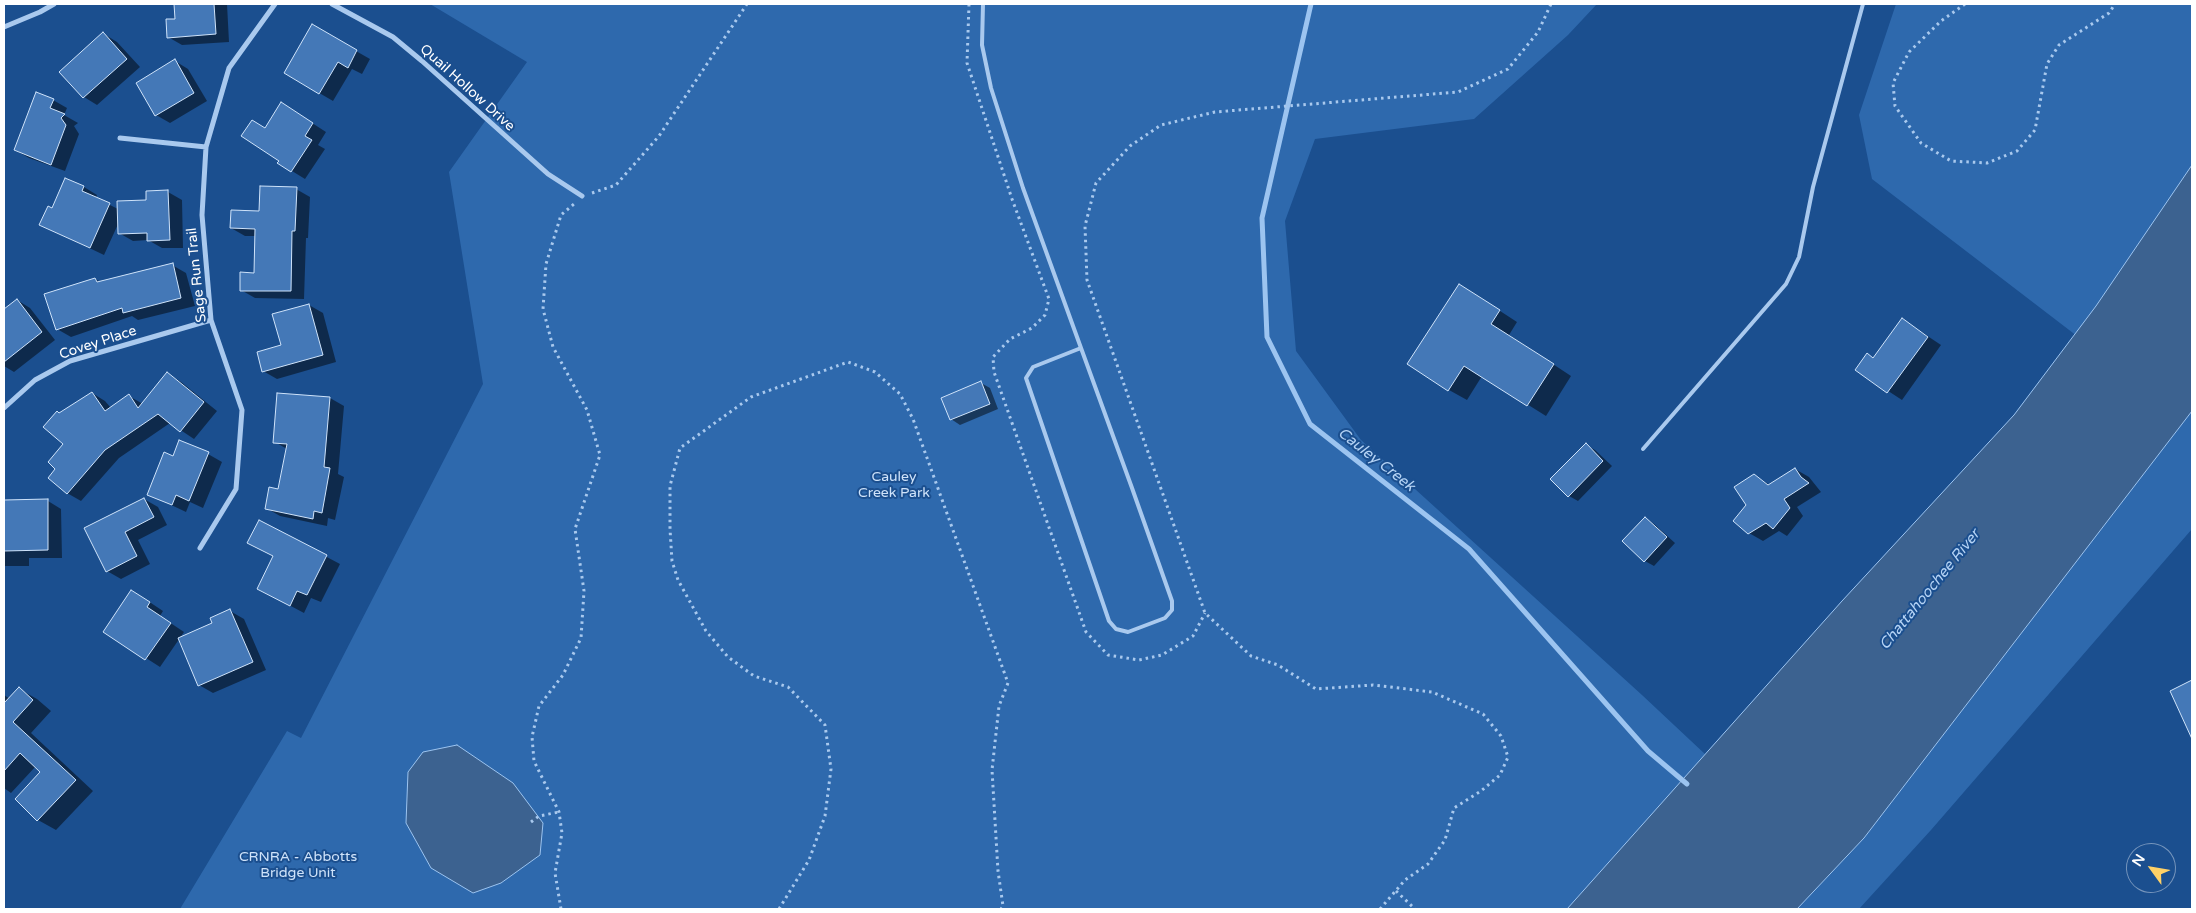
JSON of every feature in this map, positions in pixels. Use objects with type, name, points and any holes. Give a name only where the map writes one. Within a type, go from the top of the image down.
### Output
[{"type":"street","points":[[4,26],[54,4]]},
{"type":"street","name":"Sage Run Trail","points":[[200,548],[236,489],[242,410],[211,320],[202,215],[206,147],[229,68],[275,4]]},
{"type":"street","name":"Quail Hollow Drive","points":[[332,4],[393,37],[548,174],[582,196]]},
{"type":"street","points":[[120,138],[206,147]]},
{"type":"street","name":"Covey Place","points":[[4,408],[35,380],[70,361],[211,320]]},
{"type":"lane","points":[[983,4],[982,45],[991,88],[1023,188],[1081,348],[1172,601],[1172,610],[1165,618],[1128,632],[1116,629],[1109,621],[1026,378],[1033,367],[1081,348]]},
{"type":"lane","points":[[1643,448],[1786,284],[1799,256],[1813,187],[1863,4]]},
{"type":"path","points":[[561,909],[555,873],[562,833],[559,812],[534,762],[532,737],[539,706],[563,675],[581,638],[584,591],[575,529],[600,455],[587,410],[553,348],[543,309],[546,264],[561,215],[582,196],[616,185],[659,136],[747,4]]},
{"type":"path","points":[[969,4],[967,63],[1012,199],[1049,299],[1046,314],[1032,328],[1010,339],[993,357],[994,372],[1086,632],[1108,655],[1139,660],[1162,655],[1193,636],[1205,613]]},
{"type":"path","points":[[1380,909],[1405,880],[1428,864],[1445,840],[1454,808],[1500,775],[1508,757],[1501,736],[1483,714],[1432,692],[1373,685],[1316,689],[1278,665],[1251,656],[1205,613],[1087,280],[1085,226],[1096,183],[1130,146],[1161,125],[1214,112],[1458,92],[1508,68],[1538,32],[1550,4]]},
{"type":"path","points":[[1965,4],[1941,22],[1909,52],[1893,84],[1895,106],[1921,143],[1951,161],[1987,163],[2017,151],[2035,130],[2047,64],[2059,45],[2110,13],[2115,4]]},
{"type":"path","points":[[779,909],[809,860],[825,816],[831,769],[825,725],[788,687],[754,676],[728,657],[706,631],[678,580],[672,561],[670,486],[680,448],[751,397],[848,362],[875,372],[900,394],[922,443],[1008,683],[999,706],[992,770],[998,871],[1003,906],[1001,909]]},
{"type":"path","points":[[532,822],[539,816],[559,812]]},
{"type":"path","points":[[1396,891],[1415,909]]},
{"type":"green space","name":"Cauley Creek Park","points":[[430,4],[1597,4],[1568,35],[1474,119],[1315,139],[1285,221],[1296,351],[1361,440],[1722,770],[1595,909],[180,909],[287,731],[301,738],[483,384],[449,172],[527,62]]},
{"type":"green space","points":[[1896,4],[2192,4],[2192,197],[2090,346],[1872,179],[1859,115]]},
{"type":"green space","points":[[2192,411],[2192,529],[1931,830],[1859,909],[1797,909],[1864,838]]},
{"type":"water","name":"Chattahoochee River","points":[[2192,165],[2192,411],[1864,838],[1797,909],[1567,909],[1842,601],[2014,415],[2096,306]]},
{"type":"water","points":[[457,745],[513,783],[543,823],[540,855],[501,883],[473,893],[431,868],[406,823],[408,772],[423,752]]},
{"type":"building","points":[[174,4],[214,4],[216,34],[167,38],[166,19],[175,19]]},
{"type":"building","points":[[312,24],[357,50],[348,68],[338,62],[319,94],[284,73]]},
{"type":"building","points":[[103,32],[127,59],[83,98],[59,72]]},
{"type":"building","points":[[175,59],[194,93],[155,116],[136,83]]},
{"type":"building","points":[[36,92],[54,99],[50,108],[65,114],[61,118],[66,125],[51,165],[14,150]]},
{"type":"building","points":[[281,102],[313,123],[305,136],[312,140],[291,172],[277,163],[279,161],[241,136],[252,120],[265,128]]},
{"type":"building","points":[[65,178],[84,186],[82,191],[110,203],[90,248],[39,225],[48,206],[52,208]]},
{"type":"building","points":[[260,186],[297,187],[295,231],[292,231],[291,291],[240,291],[240,272],[254,273],[255,229],[230,228],[231,210],[259,211]]},
{"type":"building","points":[[168,190],[170,240],[147,241],[147,233],[118,234],[117,201],[146,200],[146,191]]},
{"type":"building","points":[[173,263],[181,298],[123,313],[122,308],[56,330],[44,294],[95,278],[97,282]]},
{"type":"building","points":[[1459,284],[1500,310],[1491,324],[1554,364],[1527,406],[1464,366],[1448,391],[1407,364]]},
{"type":"building","points":[[17,299],[42,332],[4,362],[4,309]]},
{"type":"building","points":[[309,304],[323,355],[262,372],[257,352],[281,345],[272,314]]},
{"type":"building","points":[[1902,318],[1928,337],[1887,393],[1855,370],[1867,353],[1873,358]]},
{"type":"building","points":[[167,372],[204,402],[180,432],[158,414],[105,450],[67,494],[48,478],[55,469],[48,462],[63,444],[43,427],[57,411],[59,413],[92,392],[105,411],[129,394],[138,408]]},
{"type":"building","points":[[981,381],[990,404],[950,420],[941,398]]},
{"type":"building","points":[[277,393],[330,397],[324,467],[330,468],[322,513],[314,511],[313,519],[265,509],[269,487],[278,489],[287,444],[273,443]]},
{"type":"building","points":[[179,440],[209,452],[189,501],[176,495],[172,505],[147,495],[164,452],[173,456]]},
{"type":"building","points":[[1586,443],[1603,461],[1568,497],[1550,479]]},
{"type":"building","points":[[1795,468],[1801,477],[1809,483],[1784,499],[1790,508],[1773,529],[1766,523],[1748,534],[1733,521],[1746,505],[1734,487],[1754,474],[1768,485]]},
{"type":"building","points":[[144,498],[154,517],[125,532],[137,556],[106,572],[84,528]]},
{"type":"building","points":[[48,499],[48,550],[4,551],[4,500]]},
{"type":"building","points":[[1645,517],[1667,537],[1644,562],[1622,541]]},
{"type":"building","points":[[259,520],[327,555],[307,595],[297,591],[290,606],[257,589],[273,556],[247,543]]},
{"type":"building","points":[[131,590],[150,602],[147,607],[171,623],[145,660],[103,632]]},
{"type":"building","points":[[230,609],[253,662],[198,686],[178,638],[212,623],[210,618]]},
{"type":"building","points":[[2192,680],[2192,739],[2170,691]]},
{"type":"building","points":[[19,687],[33,700],[13,722],[76,780],[37,821],[15,799],[40,772],[20,753],[4,771],[4,703]]},
{"type":"waterway","name":"Cauley Creek","points":[[1311,4],[1262,218],[1267,337],[1310,424],[1469,549],[1648,751],[1687,784]]},
{"type":"park label","name":"CRNRA - Abbotts Bridge Unit","points":[[298,866]]}]
